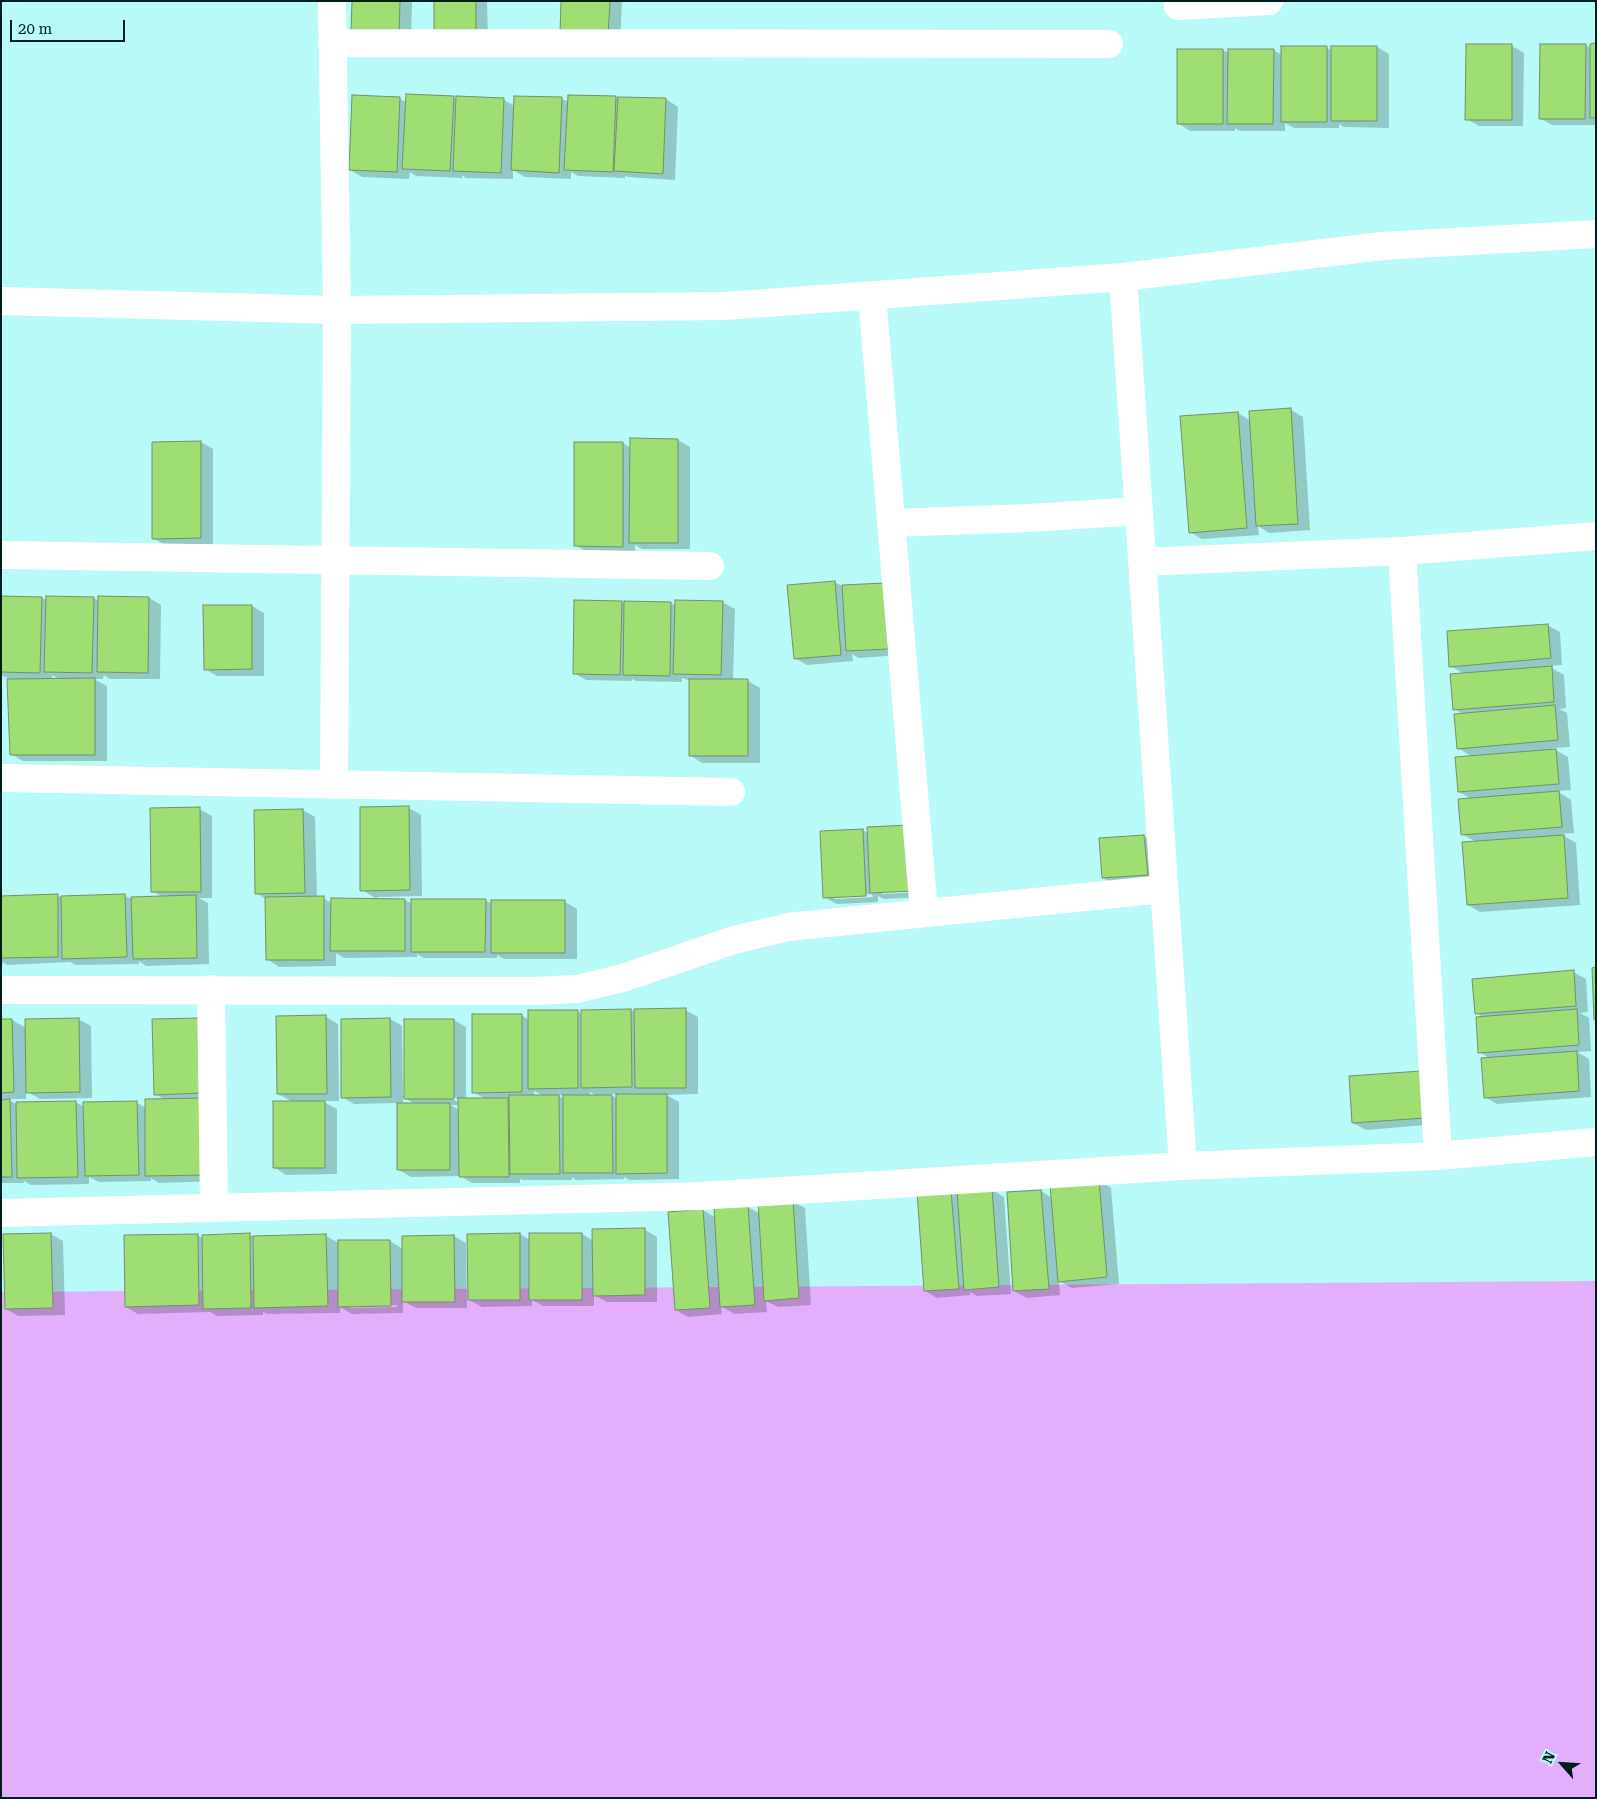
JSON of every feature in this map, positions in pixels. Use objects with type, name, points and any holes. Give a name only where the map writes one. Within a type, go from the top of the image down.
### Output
[{"type":"street","points":[[332,1],[337,310],[334,785]]},
{"type":"street","points":[[1178,6],[1269,1]]},
{"type":"street","points":[[332,43],[1109,44]]},
{"type":"street","points":[[1,301],[337,310],[725,306],[1123,277],[1382,246],[1596,234]]},
{"type":"street","points":[[1123,277],[1183,1166]]},
{"type":"street","points":[[872,296],[924,912]]},
{"type":"street","points":[[891,524],[1139,511]]},
{"type":"street","points":[[1142,562],[1402,551],[1596,536]]},
{"type":"street","points":[[1402,551],[1438,1156]]},
{"type":"street","points":[[1,555],[710,566]]},
{"type":"street","points":[[1,778],[731,792]]},
{"type":"street","points":[[1,990],[534,991],[578,989],[623,978],[734,940],[788,927],[1164,888]]},
{"type":"street","points":[[211,989],[214,1208]]},
{"type":"street","points":[[1,1214],[701,1196],[1183,1166],[1438,1156],[1596,1142]]},
{"type":"shaded area","points":[[1596,1281],[1596,1798],[1,1798],[1,1292]]},
{"type":"building","points":[[352,1],[400,1],[399,33],[351,31]]},
{"type":"building","points":[[434,1],[476,1],[476,32],[434,32]]},
{"type":"building","points":[[561,1],[610,1],[608,36],[560,34]]},
{"type":"building","points":[[1596,43],[1596,118],[1590,118],[1590,44]]},
{"type":"building","points":[[1466,44],[1512,44],[1512,120],[1465,120]]},
{"type":"building","points":[[1540,44],[1586,44],[1585,119],[1539,119]]},
{"type":"building","points":[[1281,46],[1327,46],[1327,122],[1281,122]]},
{"type":"building","points":[[1331,46],[1377,46],[1377,121],[1331,121]]},
{"type":"building","points":[[1177,49],[1223,49],[1223,124],[1177,124]]},
{"type":"building","points":[[1228,49],[1274,49],[1273,124],[1227,124]]},
{"type":"building","points":[[406,94],[454,96],[450,171],[402,169]]},
{"type":"building","points":[[352,95],[400,97],[397,172],[349,170]]},
{"type":"building","points":[[568,95],[616,96],[613,172],[564,170]]},
{"type":"building","points":[[456,96],[504,98],[501,173],[453,171]]},
{"type":"building","points":[[514,96],[562,97],[559,173],[511,170]]},
{"type":"building","points":[[618,97],[666,98],[663,174],[614,171]]},
{"type":"building","points":[[1291,408],[1298,524],[1256,526],[1249,411]]},
{"type":"building","points":[[1238,412],[1247,528],[1189,533],[1180,416]]},
{"type":"building","points":[[630,438],[678,439],[678,543],[629,543]]},
{"type":"building","points":[[201,441],[201,538],[152,539],[152,442]]},
{"type":"building","points":[[574,442],[623,442],[623,547],[574,546]]},
{"type":"building","points":[[835,581],[841,655],[794,659],[787,585]]},
{"type":"building","points":[[885,583],[888,649],[846,651],[842,585]]},
{"type":"building","points":[[1,596],[42,597],[40,673],[1,672]]},
{"type":"building","points":[[46,596],[94,597],[92,673],[44,672]]},
{"type":"building","points":[[98,596],[149,597],[148,673],[97,672]]},
{"type":"building","points":[[574,600],[622,601],[620,675],[573,674]]},
{"type":"building","points":[[675,600],[723,601],[721,675],[673,674]]},
{"type":"building","points":[[624,601],[671,602],[670,676],[623,675]]},
{"type":"building","points":[[203,605],[252,605],[252,669],[204,670]]},
{"type":"building","points":[[1548,624],[1551,658],[1449,667],[1447,631]]},
{"type":"building","points":[[1552,666],[1554,702],[1453,710],[1450,674]]},
{"type":"building","points":[[95,678],[95,755],[10,755],[7,679]]},
{"type":"building","points":[[689,679],[748,679],[748,756],[689,756]]},
{"type":"building","points":[[1555,705],[1558,740],[1457,749],[1454,714]]},
{"type":"building","points":[[1556,749],[1559,784],[1458,792],[1455,757]]},
{"type":"building","points":[[1559,791],[1562,827],[1461,835],[1458,799]]},
{"type":"building","points":[[409,806],[410,890],[360,891],[360,807]]},
{"type":"building","points":[[200,807],[201,892],[151,892],[150,808]]},
{"type":"building","points":[[303,809],[305,893],[255,894],[254,810]]},
{"type":"building","points":[[910,825],[913,891],[870,893],[867,827]]},
{"type":"building","points":[[863,829],[866,896],[823,898],[820,831]]},
{"type":"building","points":[[1144,835],[1148,875],[1102,878],[1099,838]]},
{"type":"building","points":[[1564,835],[1568,898],[1467,905],[1462,842]]},
{"type":"building","points":[[58,894],[58,957],[1,958],[1,896]]},
{"type":"building","points":[[125,894],[127,957],[62,959],[61,896]]},
{"type":"building","points":[[196,895],[197,958],[133,959],[131,897]]},
{"type":"building","points":[[324,896],[324,960],[266,960],[265,897]]},
{"type":"building","points":[[331,898],[405,899],[405,951],[330,951]]},
{"type":"building","points":[[411,899],[486,899],[485,952],[411,952]]},
{"type":"building","points":[[491,900],[565,900],[565,953],[491,953]]},
{"type":"building","points":[[1596,967],[1596,1019],[1594,1020],[1592,968]]},
{"type":"building","points":[[1574,970],[1576,1006],[1475,1014],[1472,979]]},
{"type":"building","points":[[686,1008],[686,1088],[635,1088],[634,1009]]},
{"type":"building","points":[[631,1009],[632,1087],[581,1088],[581,1010]]},
{"type":"building","points":[[1577,1009],[1579,1045],[1478,1053],[1476,1017]]},
{"type":"building","points":[[528,1010],[578,1010],[578,1088],[528,1089]]},
{"type":"building","points":[[472,1014],[522,1014],[522,1092],[472,1093]]},
{"type":"building","points":[[326,1015],[327,1094],[277,1094],[276,1016]]},
{"type":"building","points":[[79,1018],[80,1092],[26,1093],[25,1019]]},
{"type":"building","points":[[200,1018],[202,1093],[154,1095],[152,1019]]},
{"type":"building","points":[[390,1018],[391,1097],[341,1098],[341,1019]]},
{"type":"building","points":[[1,1019],[12,1019],[14,1092],[1,1093]]},
{"type":"building","points":[[404,1019],[454,1019],[454,1099],[404,1099]]},
{"type":"building","points":[[1577,1051],[1579,1091],[1484,1098],[1481,1058]]},
{"type":"building","points":[[1421,1071],[1425,1118],[1352,1123],[1349,1076]]},
{"type":"building","points":[[616,1094],[667,1094],[667,1173],[616,1174]]},
{"type":"building","points":[[509,1095],[559,1095],[560,1174],[510,1174]]},
{"type":"building","points":[[563,1095],[612,1095],[613,1173],[563,1173]]},
{"type":"building","points":[[204,1098],[206,1175],[145,1176],[145,1099]]},
{"type":"building","points":[[458,1098],[508,1098],[509,1177],[459,1177]]},
{"type":"building","points":[[10,1099],[12,1177],[1,1177],[1,1100]]},
{"type":"building","points":[[76,1101],[78,1177],[17,1178],[16,1102]]},
{"type":"building","points":[[137,1101],[139,1175],[85,1176],[83,1102]]},
{"type":"building","points":[[273,1101],[325,1101],[325,1168],[273,1168]]},
{"type":"building","points":[[397,1103],[450,1103],[450,1170],[397,1170]]},
{"type":"building","points":[[1099,1179],[1107,1277],[1058,1282],[1050,1184]]},
{"type":"building","points":[[992,1188],[999,1287],[964,1290],[957,1191]]},
{"type":"building","points":[[951,1190],[959,1289],[924,1291],[917,1192]]},
{"type":"building","points":[[1041,1190],[1049,1289],[1013,1291],[1007,1192]]},
{"type":"building","points":[[793,1199],[799,1298],[764,1301],[758,1201]]},
{"type":"building","points":[[748,1206],[755,1305],[720,1307],[714,1209]]},
{"type":"building","points":[[703,1209],[710,1308],[675,1310],[668,1212]]},
{"type":"building","points":[[645,1228],[645,1295],[593,1296],[592,1229]]},
{"type":"building","points":[[51,1233],[53,1308],[5,1309],[3,1234]]},
{"type":"building","points":[[250,1233],[251,1308],[203,1309],[202,1235]]},
{"type":"building","points":[[520,1233],[520,1300],[468,1300],[467,1234]]},
{"type":"building","points":[[529,1233],[582,1233],[582,1300],[529,1300]]},
{"type":"building","points":[[198,1234],[199,1305],[125,1307],[124,1235]]},
{"type":"building","points":[[326,1234],[328,1306],[254,1308],[253,1236]]},
{"type":"building","points":[[454,1235],[455,1302],[402,1302],[402,1236]]},
{"type":"building","points":[[338,1240],[390,1240],[391,1306],[338,1307]]}]
